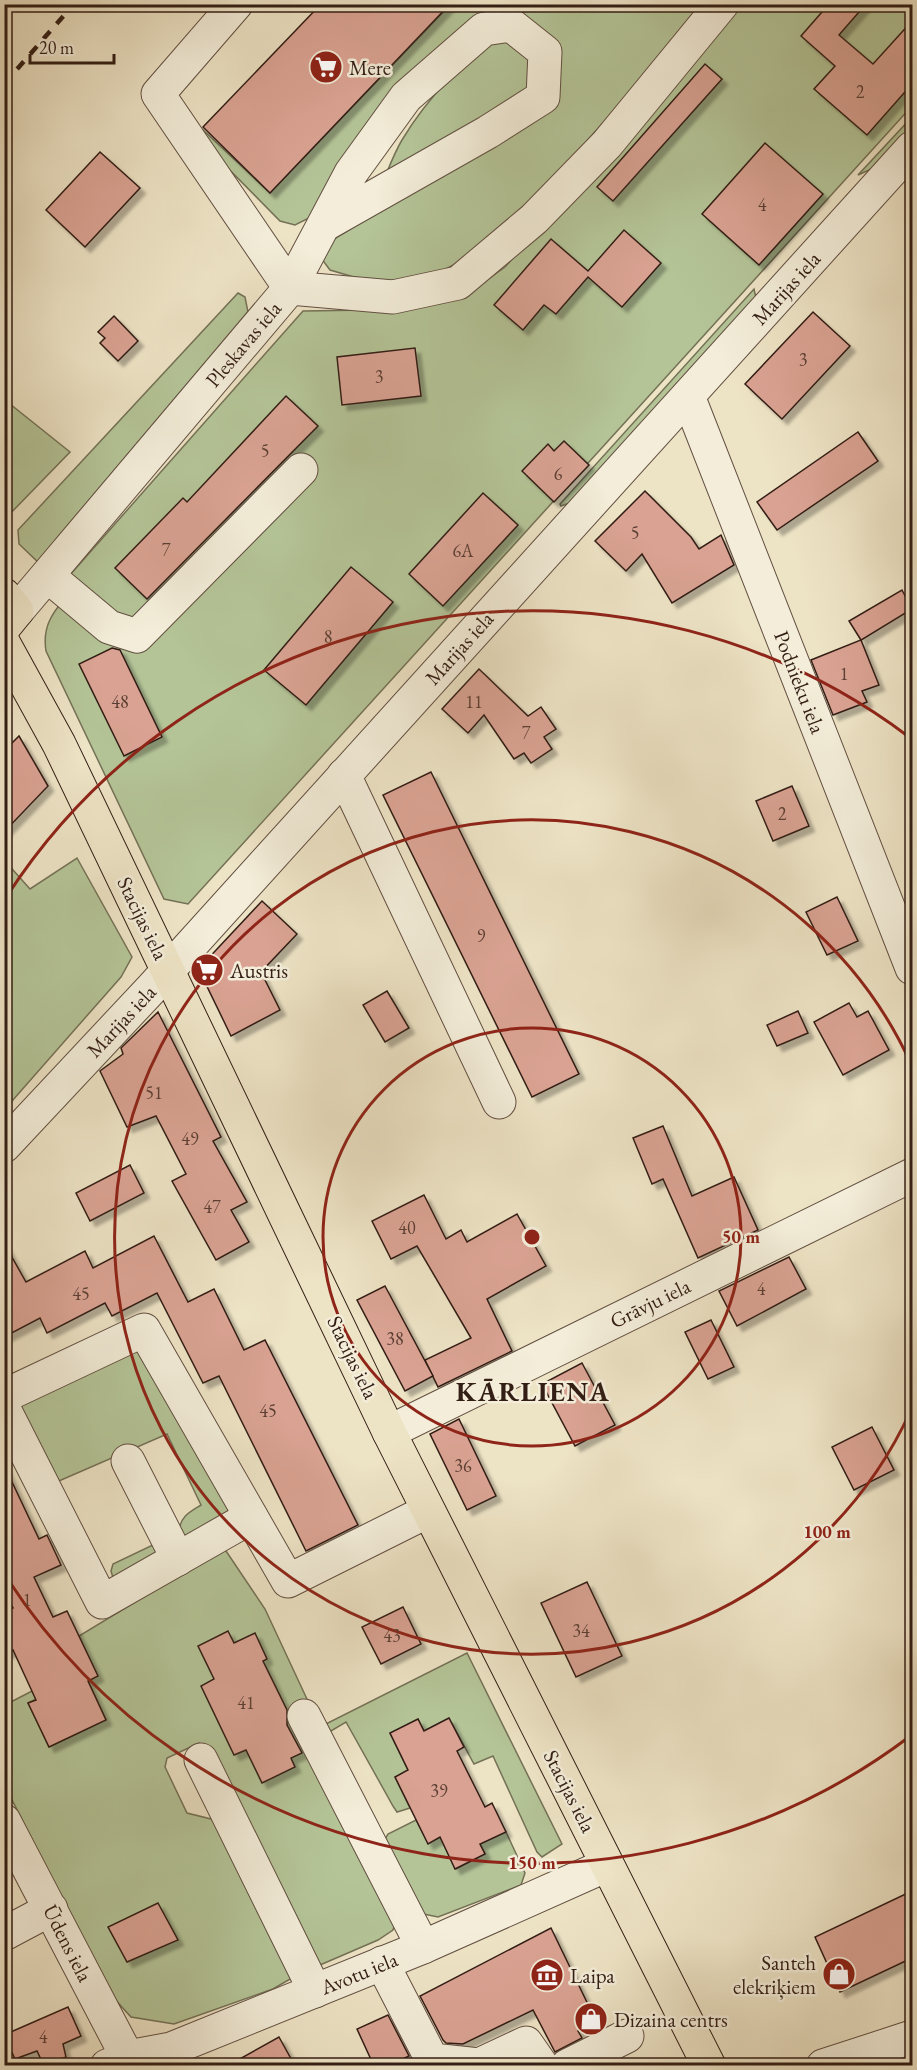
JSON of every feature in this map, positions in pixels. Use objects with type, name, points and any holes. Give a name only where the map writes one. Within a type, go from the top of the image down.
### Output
[{"type":"main road","name":"Stacijas iela","points":[[4,644],[60,744],[389,1432],[709,2066]]},
{"type":"street","points":[[236,4],[158,94],[290,288],[351,173],[405,97],[484,29],[511,25],[545,52],[543,97],[488,132],[324,225]]},
{"type":"street","name":"Pleskavas iela","points":[[9,611],[48,576],[290,288],[393,297],[458,282],[534,219],[607,144],[722,4]]},
{"type":"street","name":"Marijas iela","points":[[4,1146],[344,775],[912,148]]},
{"type":"street","name":"Podnieku iela","points":[[688,396],[912,968]]},
{"type":"street","points":[[48,576],[109,627],[137,636],[301,470]]},
{"type":"street","points":[[344,775],[499,1102]]},
{"type":"street","name":"Grāvju iela","points":[[389,1432],[912,1175]]},
{"type":"street","points":[[4,1396],[144,1330],[288,1581],[428,1511]]},
{"type":"street","points":[[4,1409],[102,1602],[251,1517]]},
{"type":"street","points":[[128,1461],[178,1559]]},
{"type":"street","points":[[304,1716],[423,1947]]},
{"type":"street","points":[[201,1760],[315,1990]]},
{"type":"street","name":"Ūdens iela","points":[[4,1821],[51,1909],[122,2063]]},
{"type":"street","name":"Avotu iela","points":[[122,2063],[171,2049],[423,1947],[607,1865]]},
{"type":"street","points":[[4,1934],[51,1909]]},
{"type":"street","points":[[382,1963],[432,2060],[478,2065],[526,2043],[542,2066]]},
{"type":"street","points":[[567,2066],[627,2036]]},
{"type":"street","points":[[823,2066],[912,2037]]},
{"type":"green space","points":[[450,5],[492,5],[474,22],[313,216],[295,225],[280,221],[210,150],[202,129],[270,193]]},
{"type":"green space","points":[[526,5],[706,5],[537,198],[472,256],[429,277],[381,285],[330,270],[321,258],[325,250],[333,240],[354,226],[367,213],[402,140],[428,102],[476,51]]},
{"type":"green space","points":[[737,5],[912,5],[912,106],[188,904],[164,899],[46,651],[45,640],[49,622],[76,584],[69,576],[303,311],[369,310],[462,298],[505,267],[602,162]]},
{"type":"green space","points":[[912,117],[912,129],[878,166],[858,175]]},
{"type":"green space","points":[[754,289],[756,298],[752,303],[569,503],[561,506],[560,504]]},
{"type":"green space","points":[[238,293],[245,297],[248,312],[57,538],[39,563],[19,544],[18,530]]},
{"type":"green space","points":[[5,400],[70,452],[4,519]]},
{"type":"green space","points":[[77,858],[132,957],[121,977],[5,1109],[5,861],[30,889]]},
{"type":"green space","points":[[134,1344],[233,1516],[192,1538],[183,1536],[179,1530],[180,1525],[187,1515],[201,1505],[167,1434],[52,1484],[17,1397]]},
{"type":"green space","points":[[159,1542],[157,1557],[114,1581],[111,1571],[113,1564]]},
{"type":"green space","points":[[224,1548],[265,1609],[320,1727],[467,1653],[562,1844],[542,1857],[537,1852],[493,1756],[474,1764],[449,1718],[424,1731],[418,1719],[390,1733],[408,1770],[395,1777],[410,1808],[397,1812],[346,1722],[331,1731],[320,1728],[397,1916],[393,1930],[378,1940],[320,1965],[199,1743],[167,1758],[165,1767],[187,1813],[215,1820],[292,1978],[273,1989],[174,2024],[131,2017],[111,1995],[5,1786],[5,1705],[32,1691],[36,1699],[28,1703],[49,1747],[106,1720],[88,1681],[97,1676],[79,1636]]},
{"type":"green space","points":[[416,1820],[428,1843],[440,1837],[456,1869],[485,1854],[480,1844],[506,1832],[525,1873],[521,1885],[438,1917],[414,1912],[382,1844],[388,1834]]},
{"type":"building","name":"Mere","points":[[321,4],[450,4],[270,193],[203,127]]},
{"type":"building","points":[[829,4],[866,4],[839,35],[873,64],[912,21],[912,84],[867,135],[814,89],[835,66],[801,36]]},
{"type":"building","points":[[705,64],[722,79],[613,201],[597,187]]},
{"type":"building","points":[[765,143],[823,194],[759,265],[702,214]]},
{"type":"building","points":[[100,152],[140,188],[85,247],[46,210]]},
{"type":"building","points":[[624,230],[661,263],[622,307],[588,277],[556,314],[544,305],[523,330],[494,305],[551,239],[588,271]]},
{"type":"building","points":[[813,312],[850,346],[782,419],[745,384]]},
{"type":"building","points":[[114,316],[138,341],[118,361],[100,343],[105,338],[98,332]]},
{"type":"building","points":[[415,348],[421,396],[342,405],[337,357]]},
{"type":"building","points":[[286,396],[318,426],[147,599],[115,568],[183,498],[187,502]]},
{"type":"building","points":[[858,432],[878,461],[777,530],[757,502]]},
{"type":"building","points":[[564,441],[589,465],[554,502],[522,471],[548,444],[554,451]]},
{"type":"building","points":[[645,491],[691,537],[699,549],[721,535],[734,565],[672,603],[642,554],[626,571],[595,541]]},
{"type":"building","points":[[483,493],[518,525],[443,606],[409,574]]},
{"type":"building","points":[[351,567],[393,602],[306,705],[264,670]]},
{"type":"building","points":[[902,590],[912,609],[861,640],[849,621]]},
{"type":"building","points":[[861,640],[879,685],[862,691],[867,702],[833,715],[811,660]]},
{"type":"building","points":[[112,648],[120,650],[162,737],[124,756],[79,664]]},
{"type":"building","points":[[479,669],[528,716],[541,707],[556,729],[544,737],[552,749],[531,763],[524,753],[514,759],[484,715],[468,733],[442,709]]},
{"type":"building","points":[[19,736],[48,786],[4,832],[4,751]]},
{"type":"building","points":[[431,772],[579,1074],[532,1097],[383,795]]},
{"type":"building","points":[[792,786],[809,826],[773,841],[756,801]]},
{"type":"building","points":[[837,897],[858,941],[827,955],[806,912]]},
{"type":"building","points":[[262,901],[297,934],[261,972],[280,1010],[231,1036],[201,974],[202,965]]},
{"type":"building","points":[[387,991],[409,1028],[385,1042],[363,1005]]},
{"type":"building","points":[[849,1003],[857,1017],[868,1011],[889,1050],[843,1075],[814,1022]]},
{"type":"building","points":[[798,1011],[808,1033],[777,1046],[767,1025]]},
{"type":"building","points":[[158,1012],[221,1137],[213,1141],[247,1202],[231,1210],[249,1242],[216,1260],[172,1181],[186,1174],[156,1116],[127,1127],[100,1071],[123,1054],[121,1048]]},
{"type":"building","points":[[663,1126],[692,1196],[734,1177],[758,1230],[698,1258],[663,1179],[652,1184],[633,1138]]},
{"type":"building","points":[[130,1165],[144,1193],[90,1221],[76,1193]]},
{"type":"building","points":[[424,1195],[446,1239],[461,1230],[467,1242],[517,1214],[546,1266],[487,1299],[512,1351],[438,1387],[425,1360],[471,1338],[417,1246],[391,1259],[372,1221]]},
{"type":"building","points":[[154,1236],[188,1302],[214,1289],[244,1350],[265,1340],[358,1525],[306,1551],[219,1376],[203,1383],[157,1293],[112,1316],[105,1303],[47,1333],[40,1318],[4,1337],[4,1243],[26,1282],[85,1251],[93,1268]]},
{"type":"building","points":[[789,1257],[806,1289],[737,1326],[719,1291]]},
{"type":"building","points":[[385,1286],[433,1376],[405,1391],[357,1300]]},
{"type":"building","points":[[711,1320],[734,1367],[708,1379],[685,1332]]},
{"type":"building","points":[[582,1363],[615,1425],[575,1446],[542,1384]]},
{"type":"building","points":[[459,1419],[496,1496],[467,1510],[430,1434]]},
{"type":"building","points":[[872,1427],[894,1470],[854,1490],[832,1447]]},
{"type":"building","points":[[4,1465],[39,1539],[47,1535],[61,1565],[34,1577],[53,1617],[67,1611],[98,1676],[88,1681],[106,1720],[49,1747],[28,1703],[36,1700],[13,1650],[4,1654],[4,1612],[13,1608],[4,1591]]},
{"type":"building","points":[[587,1582],[622,1656],[576,1677],[541,1603]]},
{"type":"building","points":[[403,1607],[421,1644],[381,1664],[362,1627]]},
{"type":"building","points":[[228,1631],[234,1643],[255,1633],[267,1659],[263,1661],[287,1710],[287,1725],[302,1753],[291,1758],[295,1767],[262,1783],[246,1750],[234,1755],[201,1686],[214,1679],[198,1646]]},
{"type":"building","points":[[449,1718],[464,1747],[457,1751],[485,1807],[492,1803],[506,1832],[480,1844],[485,1854],[455,1869],[440,1837],[428,1844],[395,1777],[408,1770],[390,1733],[418,1719],[424,1731]]},
{"type":"building","points":[[912,1891],[912,1958],[840,1992],[815,1937]]},
{"type":"building","points":[[158,1903],[178,1940],[127,1962],[108,1927]]},
{"type":"building","points":[[551,1928],[596,2021],[578,2031],[582,2038],[555,2052],[533,2010],[463,2044],[446,2043],[420,1996]]},
{"type":"building","points":[[68,2007],[81,2036],[63,2044],[66,2057],[44,2066],[37,2051],[15,2059],[4,2035]]},
{"type":"building","points":[[388,2015],[409,2056],[388,2066],[374,2066],[357,2029]]},
{"type":"building","points":[[279,2037],[295,2066],[227,2066]]},
{"type":"railway","points":[[4,84],[74,4]]},
{"type":"place","name":"Mere","points":[[326,67]]},
{"type":"place","name":"Austris","points":[[207,970]]},
{"type":"place","name":"Santeh elekriķiem","points":[[839,1974]]},
{"type":"place","name":"Laipa","points":[[547,1975]]},
{"type":"place","name":"Dizaina centrs","points":[[591,2019]]},
{"type":"district","name":"KĀRLIENA","points":[[533,1391]]}]
